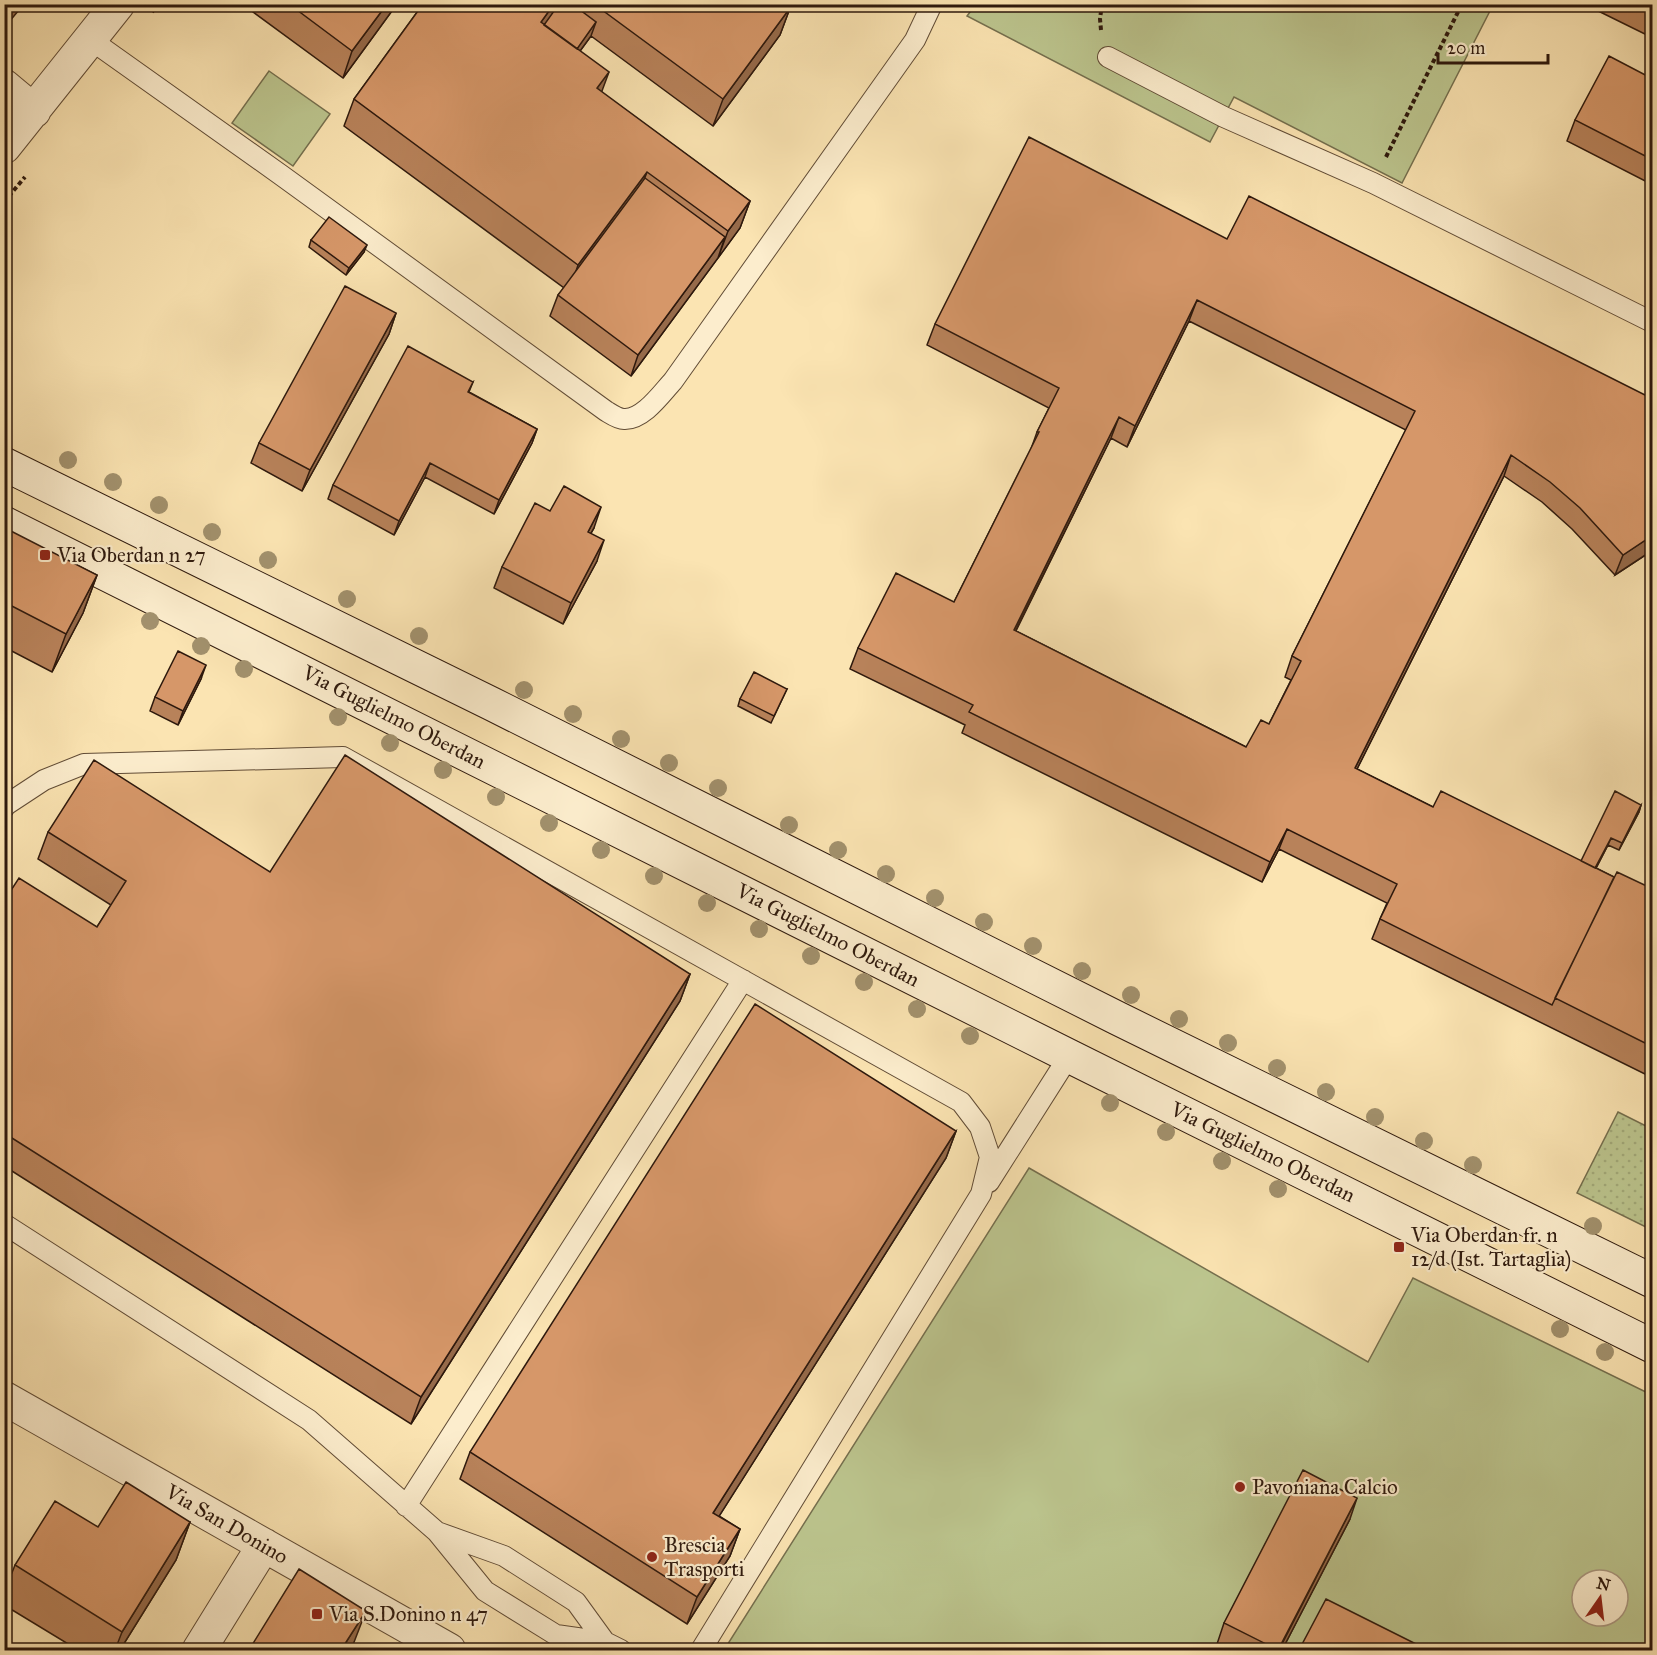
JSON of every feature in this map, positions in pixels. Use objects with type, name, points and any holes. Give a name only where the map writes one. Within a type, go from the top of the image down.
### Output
[{"type":"main road","points":[[4,147],[118,4]]},
{"type":"main road","points":[[4,86],[34,111]]},
{"type":"main road","points":[[4,464],[492,704],[1138,1028],[1653,1281]]},
{"type":"main road","name":"Via Guglielmo Oberdan","points":[[4,523],[1653,1346]]},
{"type":"main road","name":"Via San Donino","points":[[4,1398],[449,1650]]},
{"type":"main road","points":[[199,1650],[264,1545]]},
{"type":"lane","points":[[91,40],[621,420],[635,418],[653,404],[673,381],[915,40],[932,4]]},
{"type":"lane","points":[[1108,57],[1224,117],[1373,183],[1653,322]]},
{"type":"lane","points":[[4,808],[44,780],[84,764],[343,757],[961,1102],[980,1127],[990,1157],[981,1194]]},
{"type":"lane","points":[[406,1506],[743,980]]},
{"type":"lane","points":[[701,1650],[981,1194],[1069,1056]]},
{"type":"lane","points":[[4,1224],[309,1420],[437,1532],[485,1591],[556,1635],[613,1646]]},
{"type":"lane","points":[[437,1532],[504,1556],[567,1596],[576,1602],[613,1646]]},
{"type":"path","points":[[1384,161],[1462,4]]},
{"type":"green space","points":[[976,4],[1493,5],[1402,183],[1234,97],[1210,142],[967,16]]},
{"type":"green space","points":[[269,71],[330,114],[293,166],[232,123]]},
{"type":"green space","points":[[1618,1112],[1652,1129],[1652,1230],[1577,1193]]},
{"type":"green space","name":"Pavoniana Calcio","points":[[1029,1168],[1368,1362],[1413,1278],[1652,1395],[1652,1650],[724,1650]]},
{"type":"building","points":[[4,4],[11,4],[5,11],[4,11]]},
{"type":"building","points":[[289,4],[387,4],[352,51]]},
{"type":"building","points":[[423,4],[554,4],[541,22],[609,72],[597,88],[750,201],[728,231],[647,172],[578,265],[354,99]]},
{"type":"building","points":[[559,4],[572,4],[596,22],[577,49],[544,25]]},
{"type":"building","points":[[594,4],[785,4],[790,8],[723,99]]},
{"type":"building","points":[[1634,4],[1653,4],[1653,14]]},
{"type":"building","points":[[1609,56],[1653,79],[1653,160],[1575,120]]},
{"type":"building","points":[[1029,137],[1227,239],[1249,196],[1653,399],[1653,535],[1623,555],[1580,508],[1550,482],[1511,455],[1355,768],[1433,807],[1441,791],[1614,877],[1552,1005],[1380,919],[1397,884],[1287,829],[1270,862],[969,712],[973,705],[858,648],[896,573],[954,602],[1059,388],[935,324]],"holes":[[[1197,300],[1415,411],[1292,656],[1301,661],[1269,724],[1261,720],[1246,747],[1014,630],[1119,417],[1135,426]]]},
{"type":"building","points":[[645,178],[725,237],[638,355],[558,295]]},
{"type":"building","points":[[329,217],[367,245],[349,268],[311,240]]},
{"type":"building","points":[[345,286],[396,313],[310,470],[259,443]]},
{"type":"building","points":[[408,346],[473,382],[468,392],[537,429],[499,500],[430,463],[399,521],[333,485]]},
{"type":"building","points":[[564,486],[601,507],[588,532],[604,540],[571,603],[502,567],[535,503],[550,511]]},
{"type":"building","points":[[5,528],[97,575],[66,634],[4,602]]},
{"type":"building","points":[[178,651],[206,665],[183,711],[155,697]]},
{"type":"building","points":[[754,672],[787,689],[774,716],[740,699]]},
{"type":"building","points":[[345,755],[690,974],[421,1397],[4,1133],[4,901],[19,878],[97,927],[126,881],[48,832],[94,760],[270,872]]},
{"type":"building","points":[[1615,791],[1641,805],[1622,843],[1611,838],[1595,868],[1581,861]]},
{"type":"building","points":[[1617,872],[1653,889],[1653,1047],[1555,998]]},
{"type":"building","points":[[755,1004],[956,1131],[713,1513],[740,1529],[697,1597],[470,1452]]},
{"type":"building","points":[[4,1458],[9,1461],[4,1468]]},
{"type":"building","points":[[1303,1470],[1357,1498],[1278,1650],[1224,1623]]},
{"type":"building","points":[[126,1482],[190,1522],[122,1632],[15,1565],[55,1501],[98,1527]]},
{"type":"building","points":[[299,1569],[366,1611],[341,1650],[249,1650]]},
{"type":"building","points":[[1326,1599],[1428,1650],[1299,1650]]},
{"type":"place","name":"Via Oberdan n 27","points":[[45,555]]},
{"type":"place","name":"Via Oberdan fr. n 12/d (Ist. Tartaglia)","points":[[1399,1247]]},
{"type":"place","name":"Pavoniana Calcio","points":[[1240,1487]]},
{"type":"place","name":"Brescia Trasporti","points":[[652,1557]]},
{"type":"place","name":"Via S.Donino n 47","points":[[317,1614]]}]
